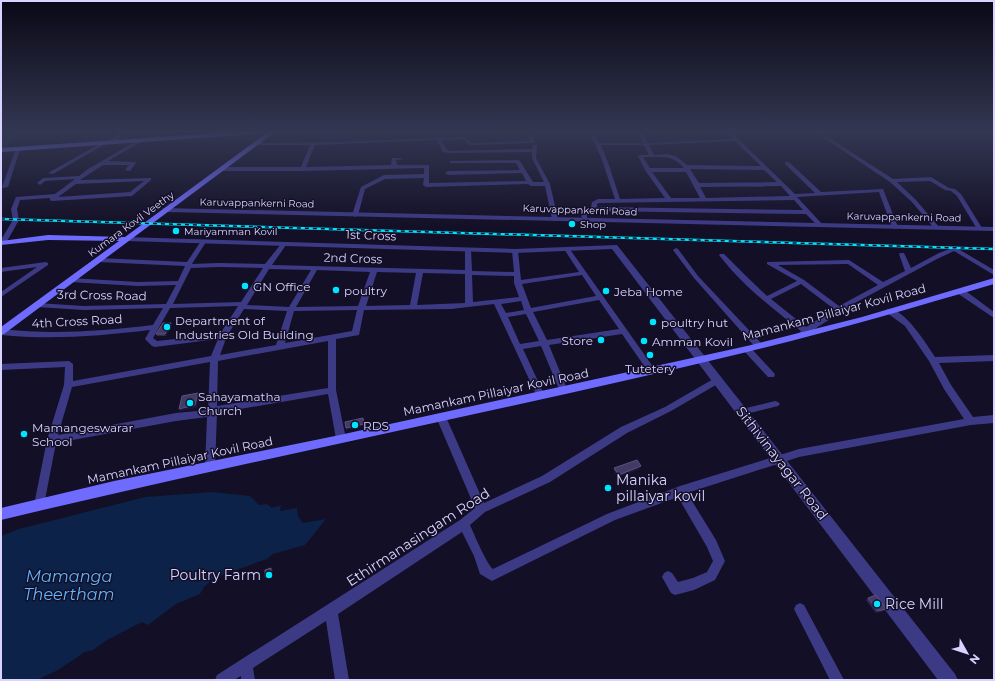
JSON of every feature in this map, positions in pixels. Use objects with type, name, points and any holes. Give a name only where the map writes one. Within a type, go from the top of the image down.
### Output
[{"type":"main road","name":"Kumara Kovil Veethy","points":[[1,332],[229,164]]},
{"type":"main road","points":[[3,243],[42,237],[127,239]]},
{"type":"main road","name":"Mamankam Pillaiyar Kovil Road","points":[[1,514],[114,487],[341,439],[747,349],[804,333],[865,320],[890,311],[994,281]]},
{"type":"street","points":[[5,188],[13,164]]},
{"type":"street","points":[[51,172],[66,164]]},
{"type":"street","points":[[75,182],[149,179],[132,194],[52,199],[75,182],[82,177],[102,164]]},
{"type":"street","points":[[128,170],[132,164]]},
{"type":"street","points":[[303,169],[305,164]]},
{"type":"street","points":[[520,164],[530,182],[535,185],[547,184]]},
{"type":"street","points":[[536,164],[547,184],[555,219]]},
{"type":"street","points":[[606,164],[618,200]]},
{"type":"street","points":[[644,164],[669,200]]},
{"type":"street","points":[[684,164],[697,185],[704,200]]},
{"type":"street","points":[[760,164],[782,184],[821,226]]},
{"type":"street","points":[[788,164],[821,195]]},
{"type":"street","points":[[866,164],[892,181],[914,201],[936,227]]},
{"type":"street","points":[[384,177],[385,166]]},
{"type":"street","points":[[222,169],[427,166],[426,185],[530,182]]},
{"type":"street","points":[[648,170],[687,168],[764,168]]},
{"type":"street","points":[[448,173],[524,171]]},
{"type":"street","points":[[355,215],[363,188],[384,177],[427,176]]},
{"type":"street","points":[[40,183],[43,180],[82,177]]},
{"type":"street","points":[[892,181],[931,179],[947,189],[953,190],[959,195],[979,228]]},
{"type":"street","points":[[697,185],[782,184]]},
{"type":"street","points":[[594,209],[594,203],[598,201],[794,197],[881,190],[895,227]]},
{"type":"street","points":[[3,243],[16,220],[14,209],[18,198],[56,196]]},
{"type":"street","points":[[584,220],[584,210],[594,209],[807,212]]},
{"type":"street","name":"Karuvappankerni Road","points":[[166,210],[994,229]]},
{"type":"street","name":"1st Cross","points":[[127,239],[515,251],[614,247]]},
{"type":"street","points":[[203,242],[188,265],[149,339],[154,344],[223,336]]},
{"type":"street","points":[[210,467],[214,359],[223,336],[267,267],[283,245]]},
{"type":"street","name":"Sithivinayagar Road","points":[[614,247],[949,680]]},
{"type":"street","points":[[568,249],[583,273],[652,371]]},
{"type":"street","points":[[722,255],[739,274],[804,333],[816,322],[839,309],[944,253],[955,249],[994,273]]},
{"type":"street","points":[[468,250],[469,305]]},
{"type":"street","points":[[676,250],[696,277],[759,346]]},
{"type":"street","points":[[515,251],[518,283],[523,299],[544,343],[563,389]]},
{"type":"street","points":[[902,254],[909,272]]},
{"type":"street","name":"2nd Cross","points":[[98,260],[188,265],[518,274]]},
{"type":"street","points":[[839,309],[802,281],[769,263],[849,262],[883,285]]},
{"type":"street","points":[[1,270],[46,264],[1,295]]},
{"type":"street","points":[[280,346],[291,309],[315,268]]},
{"type":"street","points":[[68,385],[356,333],[362,307],[374,270]]},
{"type":"street","points":[[413,308],[420,272]]},
{"type":"street","points":[[518,283],[583,273]]},
{"type":"street","points":[[70,280],[138,284],[180,282]]},
{"type":"street","points":[[766,299],[802,281]]},
{"type":"street","points":[[960,291],[994,316]]},
{"type":"street","points":[[503,316],[601,297]]},
{"type":"street","name":"3rd Cross Road","points":[[37,305],[84,308],[243,305],[291,309],[362,307],[413,308],[497,303],[523,299]]},
{"type":"street","points":[[497,303],[540,394]]},
{"type":"street","points":[[890,311],[908,324],[933,360],[947,387],[971,421]]},
{"type":"street","name":"4th Cross Road","points":[[1,332],[30,336],[89,334],[155,327]]},
{"type":"street","points":[[519,347],[624,330]]},
{"type":"street","points":[[332,337],[332,390],[341,439]]},
{"type":"street","points":[[747,349],[771,375]]},
{"type":"street","points":[[933,360],[994,358]]},
{"type":"street","points":[[1,367],[69,364],[68,385],[52,440],[39,505]]},
{"type":"street","name":"Ethirmanasingam Road","points":[[222,680],[330,612],[464,524],[481,509],[546,479],[624,430],[668,409],[718,380]]},
{"type":"street","points":[[52,440],[332,390]]},
{"type":"street","points":[[742,412],[775,404]]},
{"type":"street","points":[[441,417],[481,509]]},
{"type":"street","points":[[464,524],[479,555],[484,570],[492,575],[611,517],[680,491],[799,452],[971,421],[994,419]]},
{"type":"street","points":[[668,577],[675,589],[694,584],[711,576],[719,561],[712,544],[680,491]]},
{"type":"street","points":[[800,610],[837,680]]},
{"type":"street","points":[[330,612],[342,680]]},
{"type":"street","points":[[246,665],[248,680]]},
{"type":"water","name":"Mamanga Theertham","points":[[212,492],[250,496],[259,505],[267,504],[272,508],[281,505],[280,511],[297,508],[298,516],[303,523],[326,519],[305,545],[273,554],[267,559],[216,577],[204,587],[200,594],[176,604],[148,625],[142,622],[107,640],[93,650],[85,652],[58,670],[37,680],[1,680],[1,536],[19,529],[145,497]]},
{"type":"building","points":[[163,323],[171,323],[165,334],[156,334]]},
{"type":"building","name":"Sahayamatha Church","points":[[198,393],[195,405],[179,409],[182,396]]},
{"type":"building","name":"RDS","points":[[363,418],[364,424],[346,428],[345,422]]},
{"type":"building","name":"Manika pillaiyar kovil","points":[[637,460],[641,466],[619,475],[614,468]]},
{"type":"building","points":[[271,568],[271,575],[265,577],[265,570]]},
{"type":"building","points":[[876,595],[886,609],[878,611],[868,598]]},
{"type":"railway","points":[[1,219],[994,249]]},
{"type":"place","name":"Shop","points":[[572,224]]},
{"type":"place","name":"Mariyamman Kovil","points":[[176,231]]},
{"type":"place","name":"GN Office","points":[[245,286]]},
{"type":"place","name":"poultry","points":[[336,290]]},
{"type":"place","name":"Jeba Home","points":[[606,291]]},
{"type":"place","name":"poultry hut","points":[[653,322]]},
{"type":"place","name":"Department of Industries Old Building","points":[[167,327]]},
{"type":"place","name":"Store","points":[[601,340]]},
{"type":"place","name":"Amman Kovil","points":[[644,341]]},
{"type":"place","name":"Tutetery","points":[[650,355]]},
{"type":"place","name":"Sahayamatha Church","points":[[190,403]]},
{"type":"place","name":"RDS","points":[[355,425]]},
{"type":"place","name":"Mamangeswarar School","points":[[24,434]]},
{"type":"place","name":"Manika pillaiyar kovil","points":[[608,488]]},
{"type":"place","name":"Poultry Farm","points":[[269,575]]},
{"type":"place","name":"Rice Mill","points":[[877,604]]}]
